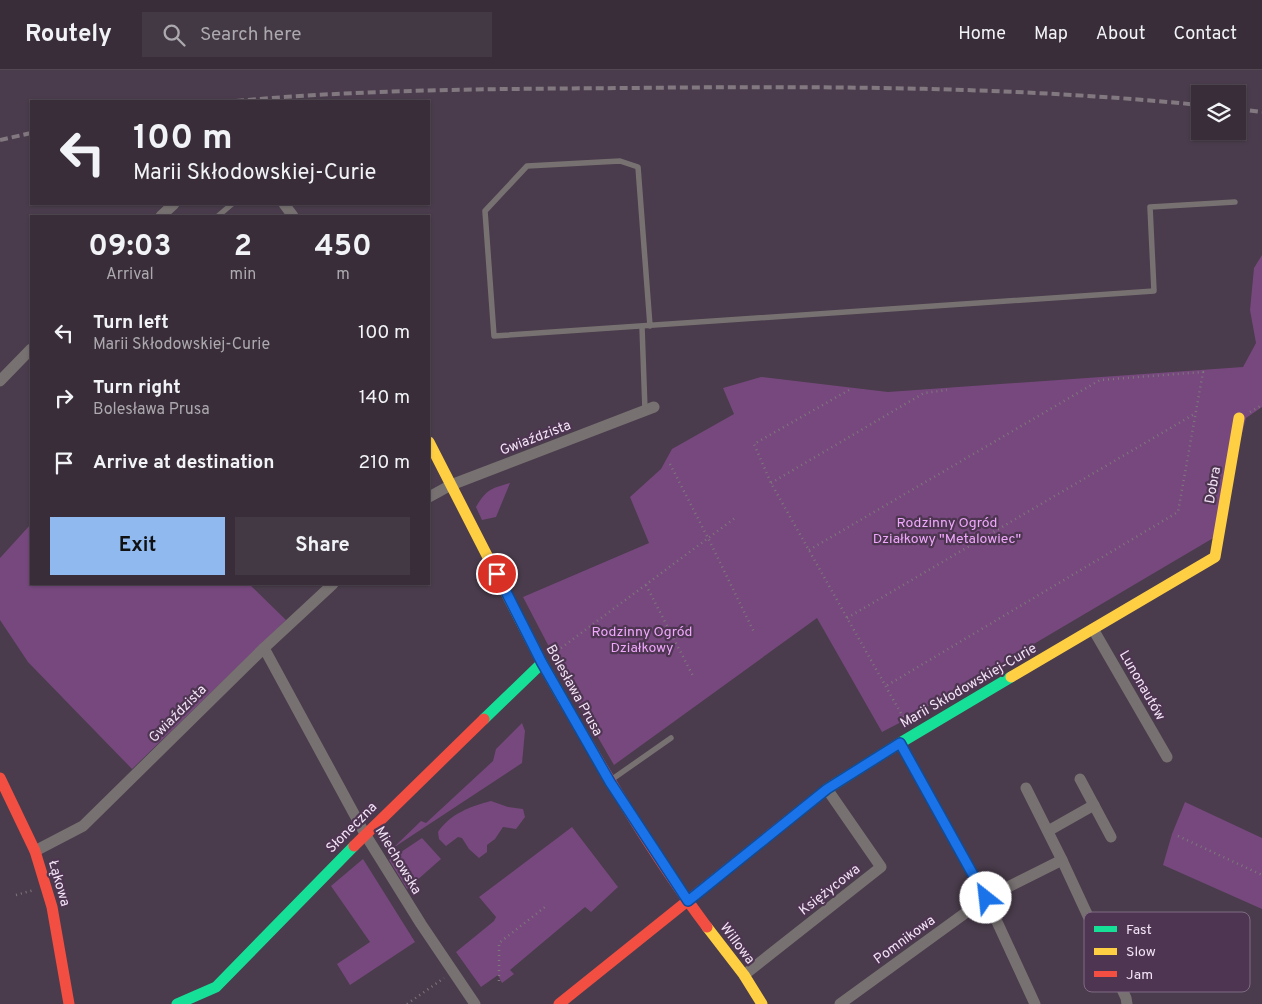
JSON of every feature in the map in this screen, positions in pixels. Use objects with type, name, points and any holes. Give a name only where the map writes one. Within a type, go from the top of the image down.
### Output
[{"type":"street","points":[[0,382],[30,351]]},
{"type":"street","name":"Gwiaździsta","points":[[430,496],[451,485],[649,409]]},
{"type":"street","name":"Dobra","points":[[1214,557],[1239,418]]},
{"type":"street","name":"Bolesława Prusa","points":[[430,444],[542,663],[610,782],[688,901]]},
{"type":"street","name":"Marii Skłodowskiej-Curie","points":[[559,1004],[827,789],[900,743],[1214,557]]},
{"type":"street","name":"Gwiaździsta","points":[[35,851],[83,826],[264,648],[332,585]]},
{"type":"street","name":"Lunonautów","points":[[1093,629],[1167,757]]},
{"type":"street","name":"Miechowska","points":[[264,648],[365,834],[421,924],[475,1004]]},
{"type":"street","name":"Słoneczna","points":[[177,1004],[216,987],[365,834],[542,663]]},
{"type":"street","points":[[900,743],[986,898],[1035,1004]]},
{"type":"street","name":"Łąkowa","points":[[0,778],[35,851],[52,907],[69,1004]]},
{"type":"street","points":[[1080,779],[1111,837]]},
{"type":"street","points":[[1026,788],[1086,912]]},
{"type":"street","name":"Księżycowa","points":[[744,975],[881,866],[827,789]]},
{"type":"street","points":[[1048,830],[1094,805]]},
{"type":"street","name":"Pomnikowa","points":[[840,1004],[986,898],[1062,860]]},
{"type":"street","name":"Willowa","points":[[688,901],[744,975],[762,1004]]},
{"type":"street","points":[[1123,992],[1127,1004]]},
{"type":"lane","points":[[650,326],[638,167],[620,161],[527,166],[485,211],[494,336],[650,326],[1154,291],[1150,207],[1235,202]]},
{"type":"lane","points":[[219,215],[231,205]]},
{"type":"lane","points":[[642,326],[649,409]]},
{"type":"lane","points":[[610,782],[671,738]]},
{"type":"path","points":[[809,550],[1100,380],[1203,372],[1178,512],[886,686]]},
{"type":"path","points":[[850,390],[754,444],[771,483],[905,720]]},
{"type":"path","points":[[771,483],[924,393],[947,390]]},
{"type":"path","points":[[847,618],[1196,412]]},
{"type":"path","points":[[670,464],[755,634]]},
{"type":"path","points":[[553,654],[734,518]]},
{"type":"path","points":[[646,585],[694,678]]},
{"type":"path","points":[[1178,836],[1262,875]]},
{"type":"path","points":[[32,882],[36,898]]},
{"type":"path","points":[[16,895],[34,890]]},
{"type":"path","points":[[499,981],[499,943],[545,907]]},
{"type":"path","points":[[407,1004],[453,971]]},
{"type":"green space","name":"Rodzinny Ogród Działkowy \"Metalowiec\"","points":[[1262,255],[1262,407],[1246,418],[1215,537],[882,732],[817,618],[614,765],[581,708],[523,597],[649,543],[630,497],[661,469],[672,449],[734,414],[723,388],[761,377],[888,392],[1243,367],[1256,343],[1250,310],[1254,268]]},
{"type":"green space","points":[[510,483],[496,517],[482,520],[476,507],[483,496],[493,488]]},
{"type":"green space","points":[[30,525],[30,585],[250,585],[286,620],[132,769],[28,662],[0,620],[0,558]]},
{"type":"green space","points":[[522,723],[525,731],[522,763],[393,848],[421,821],[426,823],[493,761],[496,749]]},
{"type":"green space","points":[[491,801],[508,807],[523,809],[525,817],[516,829],[503,827],[495,839],[487,845],[487,852],[479,858],[469,849],[462,838],[458,837],[446,846],[439,839],[438,832],[449,820],[469,808]]},
{"type":"green space","points":[[1185,802],[1262,838],[1262,909],[1163,865],[1172,834]]},
{"type":"green space","points":[[572,827],[618,887],[591,912],[585,907],[510,970],[514,974],[502,983],[498,975],[481,987],[456,952],[494,921],[496,917],[479,897]]},
{"type":"green space","points":[[422,838],[441,859],[407,889],[389,860]]},
{"type":"green space","points":[[363,859],[415,942],[350,985],[337,964],[370,942],[331,886]]},
{"type":"railway","points":[[248,100],[432,90],[843,87],[1057,94],[1191,104]]},
{"type":"railway","points":[[1246,110],[1262,112]]},
{"type":"railway","points":[[0,140],[30,133]]},
{"type":"traffic: fast","points":[[484,719],[542,663]]},
{"type":"traffic: fast","points":[[812,801],[827,789],[900,743],[1011,677]]},
{"type":"traffic: fast","points":[[177,1004],[216,987],[354,846]]},
{"type":"traffic: slow","points":[[1011,677],[1215,557],[1239,418]]},
{"type":"traffic: slow","points":[[430,444],[542,663],[563,700]]},
{"type":"traffic: slow","points":[[707,927],[744,975],[762,1004]]},
{"type":"traffic: jam","points":[[563,700],[650,844],[707,927]]},
{"type":"traffic: jam","points":[[354,846],[484,719]]},
{"type":"traffic: jam","points":[[0,778],[35,851],[52,907],[69,1004]]},
{"type":"traffic: jam","points":[[559,1004],[812,801]]},
{"type":"route","points":[[497,574],[542,663],[610,782],[688,901],[827,789],[900,743],[986,898]]},
{"type":"park label","name":"Rodzinny Ogród Działkowy","points":[[642,640]]}]
